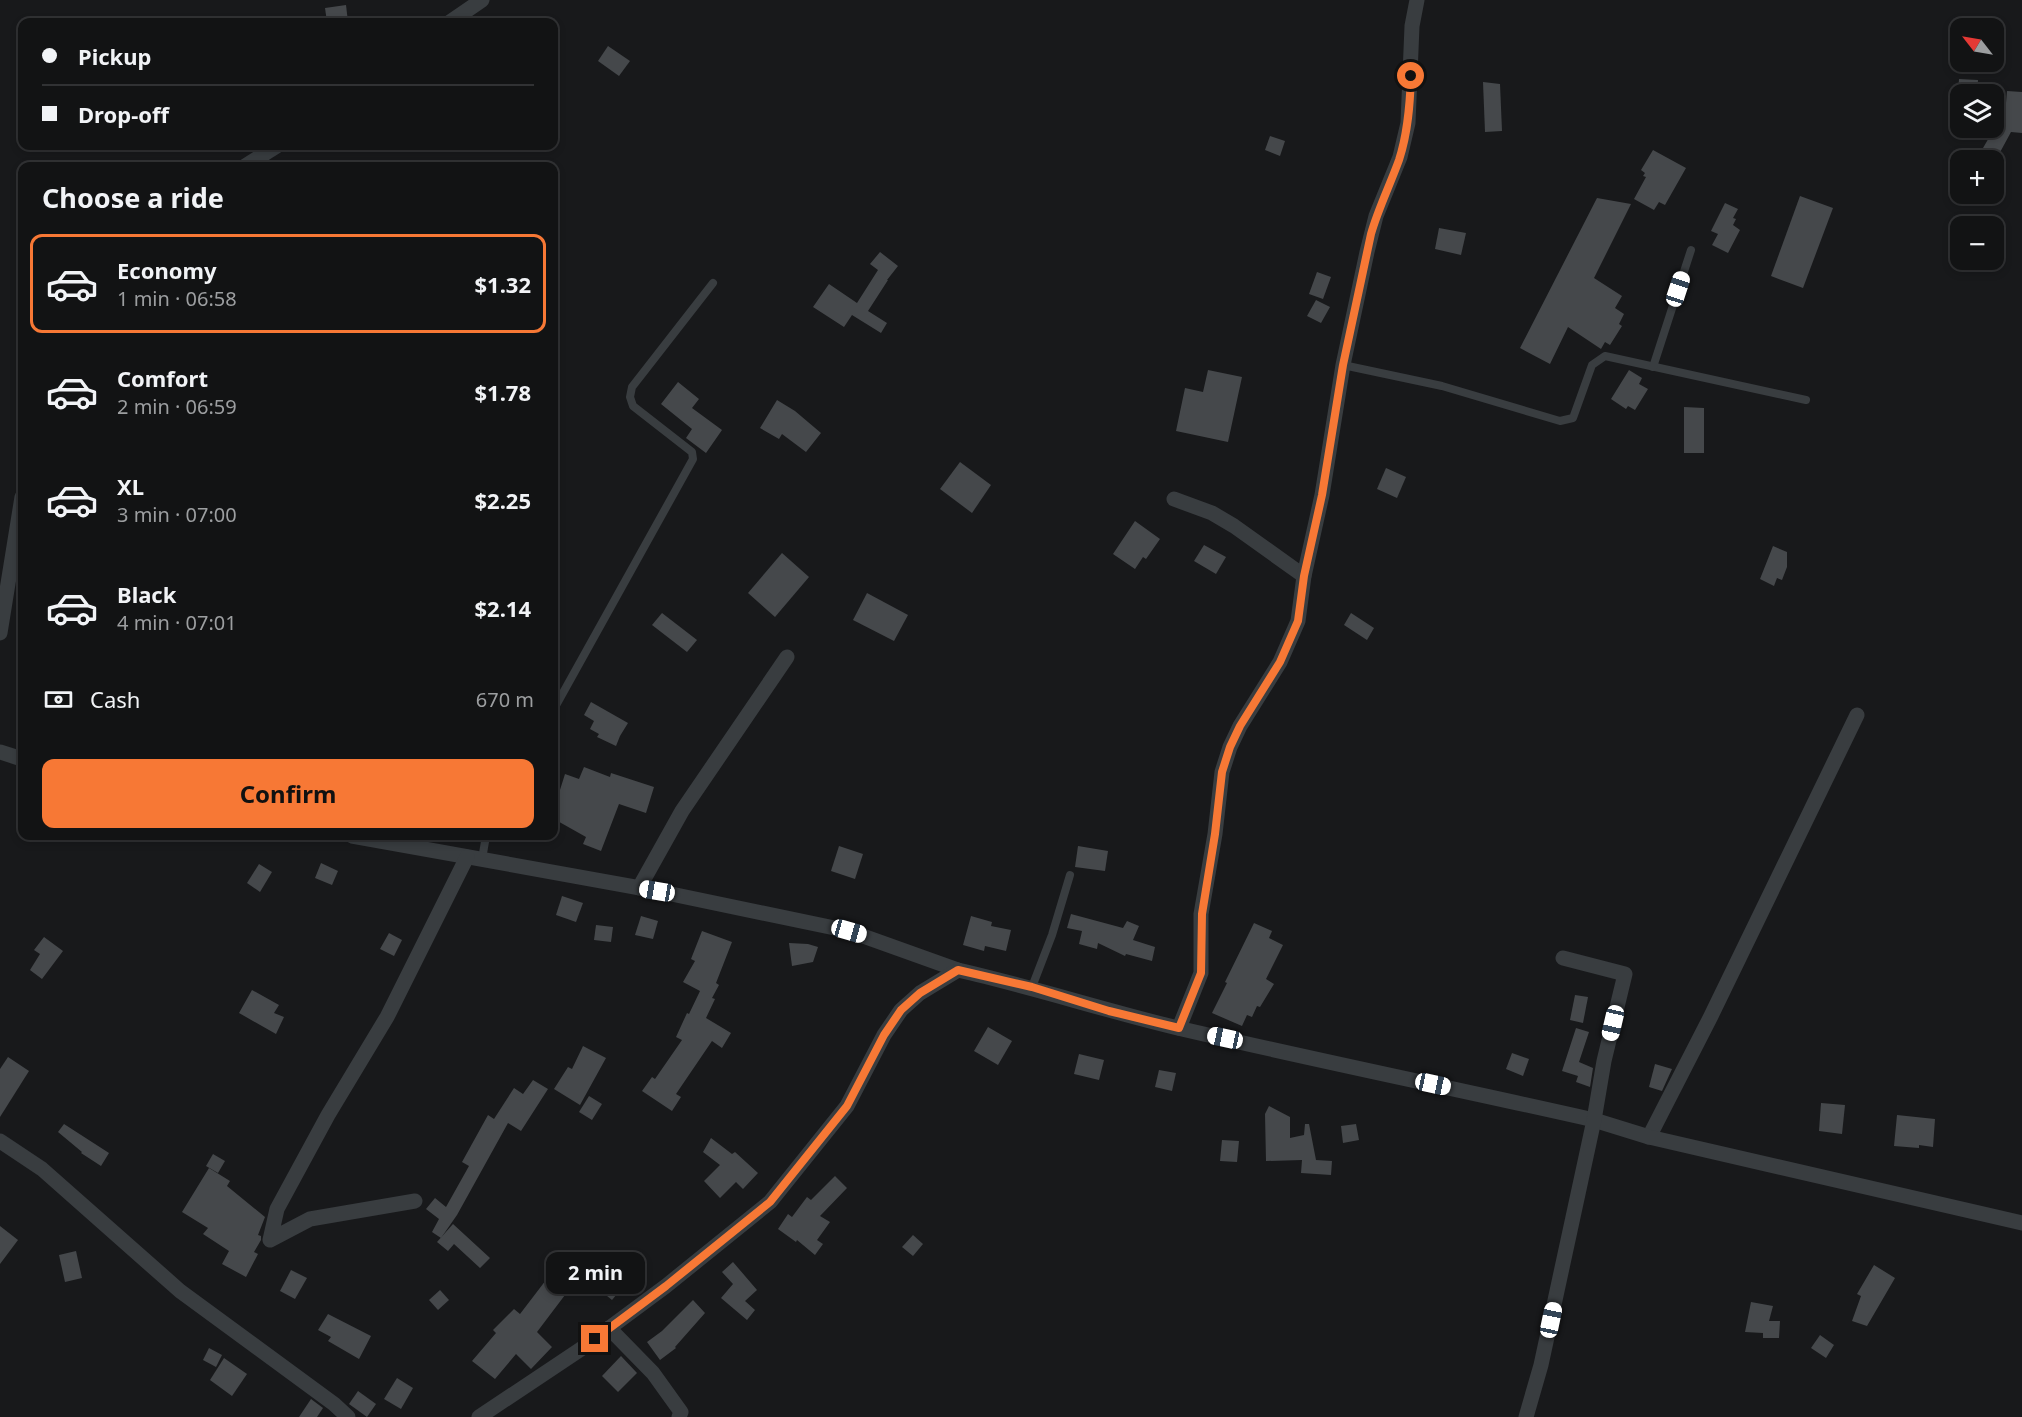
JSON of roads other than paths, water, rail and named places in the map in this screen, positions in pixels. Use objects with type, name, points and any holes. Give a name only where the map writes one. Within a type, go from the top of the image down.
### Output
[{"type":"street","points":[[456,18],[482,0]]},
{"type":"street","points":[[1179,1028],[1201,973],[1202,914],[1222,772],[1240,726],[1290,643],[1298,621],[1304,576],[1322,495],[1343,365],[1366,252],[1376,216],[1400,158],[1408,123],[1412,26],[1417,0]]},
{"type":"street","points":[[251,162],[271,150]]},
{"type":"street","points":[[1174,499],[1212,513],[1234,525],[1304,576]]},
{"type":"street","points":[[0,633],[18,522]]},
{"type":"street","points":[[639,888],[682,811],[787,657]]},
{"type":"street","points":[[1649,1137],[1711,1016],[1857,715]]},
{"type":"street","points":[[0,752],[18,758]]},
{"type":"street","points":[[374,840],[639,888],[849,931],[958,970],[1032,987],[1109,1011],[1594,1119],[1649,1137],[2022,1223]]},
{"type":"street","points":[[415,1202],[310,1219],[270,1240],[277,1209],[327,1115],[387,1017],[475,858]]},
{"type":"street","points":[[1526,1417],[1541,1365],[1594,1119],[1604,1061],[1625,974],[1563,958]]},
{"type":"street","points":[[479,1417],[666,1286],[770,1202],[847,1106],[884,1035],[901,1010],[920,993],[958,970]]},
{"type":"street","points":[[0,1141],[42,1169],[180,1291],[334,1404],[348,1417]]},
{"type":"street","points":[[609,1328],[653,1373],[681,1412],[679,1417]]},
{"type":"lane","points":[[1653,367],[1691,250]]},
{"type":"lane","points":[[558,702],[693,459],[692,452],[633,406],[630,397],[632,387],[645,368],[713,284]]},
{"type":"lane","points":[[1343,365],[1442,386],[1560,421],[1573,418],[1592,365],[1605,356],[1806,400]]},
{"type":"lane","points":[[475,858],[484,840]]},
{"type":"lane","points":[[1032,987],[1052,935],[1070,875]]}]
